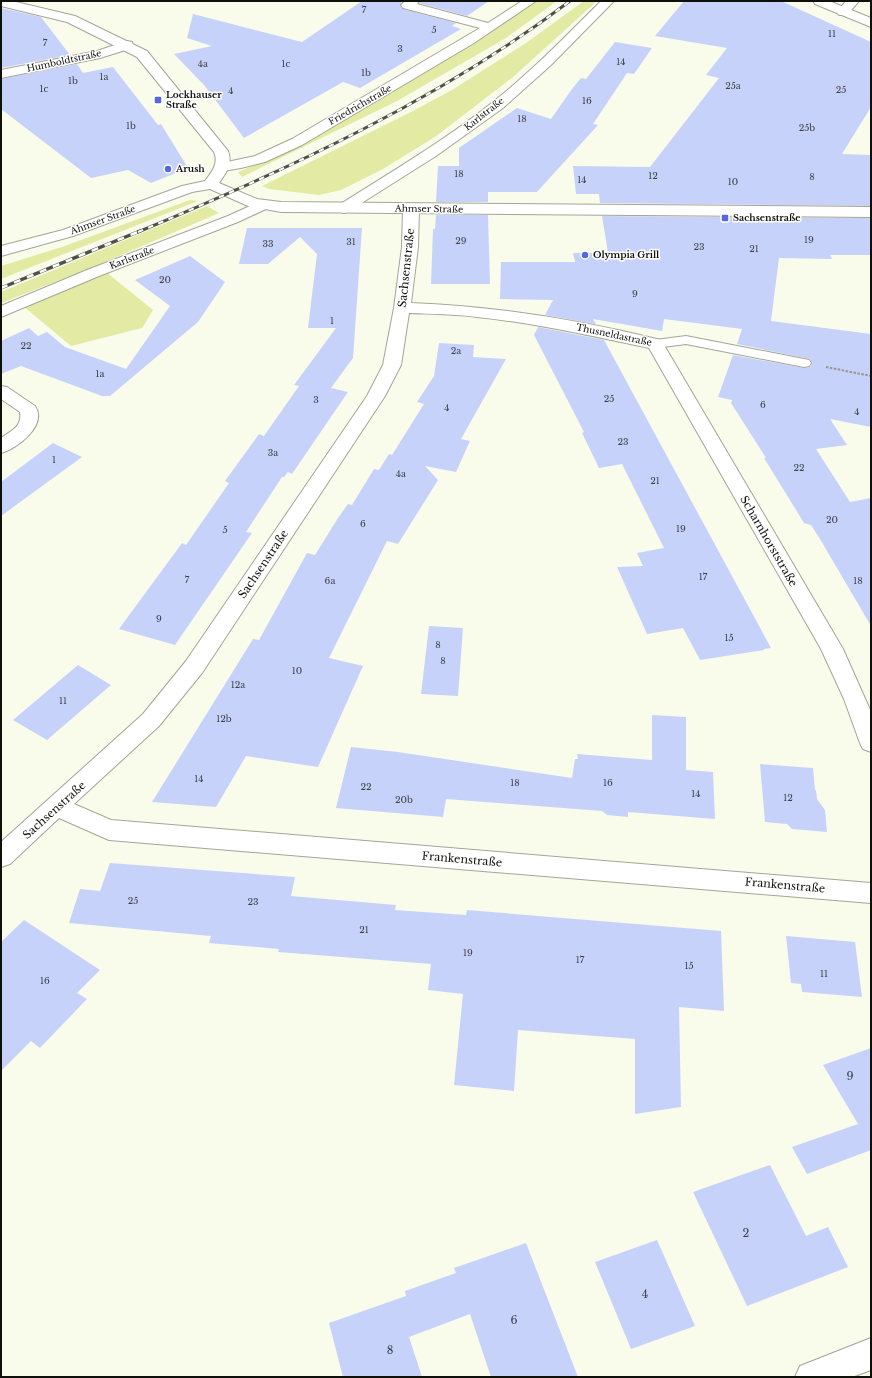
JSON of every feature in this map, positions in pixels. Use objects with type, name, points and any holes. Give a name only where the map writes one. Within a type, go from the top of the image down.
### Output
[{"type":"street","points":[[413,1],[408,5],[490,27]]},
{"type":"street","name":"Friedrichstraße","points":[[223,167],[239,165],[276,152],[413,74],[530,1]]},
{"type":"street","name":"Karlstraße","points":[[344,208],[437,149],[482,118],[530,78],[608,1]]},
{"type":"street","points":[[819,1],[871,23]]},
{"type":"street","points":[[843,12],[853,1]]},
{"type":"street","points":[[1,2],[71,19],[127,45],[142,54],[221,151],[224,157],[223,167],[210,185]]},
{"type":"street","name":"Humboldtstraße","points":[[1,74],[100,54],[127,45]]},
{"type":"street","name":"Ahmser Straße","points":[[1,251],[68,233],[187,189],[210,185],[218,187],[253,203],[264,205],[410,209],[871,212]]},
{"type":"street","name":"Karlstraße","points":[[1,312],[93,272],[233,219],[264,205]]},
{"type":"street","name":"Sachsenstraße","points":[[1,858],[152,720],[194,667],[376,396],[392,365],[402,308],[410,247],[410,209]]},
{"type":"street","name":"Thusneldastraße","points":[[402,308],[476,312],[523,318],[655,344]]},
{"type":"street","name":"Scharnhorststraße","points":[[655,344],[832,649],[855,699],[871,743]]},
{"type":"street","points":[[1,391],[29,410],[30,420],[26,428],[1,447]]},
{"type":"street","name":"Frankenstraße","points":[[57,807],[109,830],[871,893]]},
{"type":"street","points":[[811,1377],[871,1354]]},
{"type":"lane","name":"Thusneldastraße","points":[[655,344],[686,340],[804,363]]},
{"type":"path","points":[[804,363],[871,376]]},
{"type":"green space","points":[[537,1],[557,1],[506,38],[397,101],[242,177],[238,172],[292,148],[344,120],[458,52]]},
{"type":"green space","points":[[584,1],[597,1],[513,77],[435,137],[383,169],[341,190],[319,195],[269,189],[262,186],[452,90],[526,43]]},
{"type":"green space","points":[[190,200],[198,201],[1,279],[1,266],[62,247]]},
{"type":"green space","points":[[207,206],[219,213],[98,265],[1,303],[1,292]]},
{"type":"green space","points":[[106,272],[153,310],[142,328],[71,346],[23,306]]},
{"type":"building","points":[[362,1],[403,1],[400,5],[403,9],[456,23],[452,26],[461,29],[360,88],[343,82],[244,138],[204,85],[174,54],[212,46],[187,38],[193,14],[302,42]]},
{"type":"building","points":[[420,1],[489,1],[467,16],[419,3]]},
{"type":"building","points":[[684,1],[781,1],[871,42],[871,107],[842,154],[871,155],[871,206],[600,203],[599,194],[576,194],[573,166],[650,167],[719,78],[706,75],[727,48],[655,36]]},
{"type":"building","points":[[1,8],[41,17],[70,55],[1,68]]},
{"type":"building","points":[[615,42],[652,48],[634,74],[627,73],[593,124],[598,125],[537,192],[488,192],[488,202],[436,202],[438,166],[459,166],[459,148],[517,108],[551,119],[581,78],[586,79]]},
{"type":"building","points":[[77,64],[83,73],[113,67],[158,125],[161,124],[188,168],[151,183],[128,170],[91,178],[1,109],[1,79]]},
{"type":"building","points":[[436,215],[488,215],[490,284],[431,284],[433,229],[435,229]]},
{"type":"building","points":[[602,216],[871,218],[871,255],[830,255],[832,259],[779,258],[771,321],[871,334],[871,427],[830,419],[847,445],[816,449],[850,502],[871,498],[871,626],[820,539],[811,525],[804,523],[764,458],[766,458],[731,403],[732,400],[718,397],[733,355],[804,368],[810,367],[812,364],[810,359],[737,344],[742,329],[664,319],[662,331],[593,319],[596,324],[545,315],[553,300],[500,299],[501,262],[575,262],[573,253],[608,253]]},
{"type":"building","points":[[247,228],[362,228],[353,358],[331,388],[348,392],[292,474],[288,472],[284,477],[282,477],[246,532],[252,533],[175,645],[119,629],[182,543],[186,545],[229,483],[225,481],[259,434],[264,436],[299,386],[294,385],[336,328],[308,328],[317,254],[300,237],[268,264],[239,264]]},
{"type":"building","points":[[190,256],[225,282],[198,322],[110,396],[102,396],[21,366],[1,374],[1,341],[29,328],[38,336],[47,332],[65,347],[126,369],[170,306],[135,280]]},
{"type":"building","points":[[538,327],[604,340],[771,648],[700,660],[683,628],[647,634],[617,567],[643,566],[637,553],[664,548],[622,464],[599,468],[582,433],[584,432],[534,335]]},
{"type":"building","points":[[439,343],[474,345],[473,357],[506,359],[461,439],[470,441],[456,472],[425,466],[438,480],[398,544],[387,541],[329,658],[363,666],[318,767],[246,756],[216,807],[152,802],[253,639],[259,640],[307,553],[315,555],[348,504],[352,505],[374,469],[379,470],[389,454],[392,455],[424,404],[417,402],[434,376]]},
{"type":"building","points":[[53,443],[82,457],[1,516],[1,482]]},
{"type":"building","points":[[429,626],[463,628],[458,696],[421,694]]},
{"type":"building","points":[[78,665],[111,685],[47,740],[13,720]]},
{"type":"building","points":[[652,715],[686,717],[686,770],[713,772],[715,819],[628,812],[628,817],[607,815],[602,811],[446,799],[443,817],[336,808],[351,747],[398,752],[572,778],[575,759],[578,759],[577,754],[652,760]]},
{"type":"building","points":[[760,764],[813,768],[817,799],[825,810],[827,832],[792,829],[787,824],[765,822]]},
{"type":"building","points":[[110,863],[295,877],[291,896],[396,905],[395,910],[466,915],[467,910],[721,931],[724,1011],[679,1007],[681,1107],[635,1114],[635,1039],[518,1030],[514,1091],[454,1085],[463,994],[428,990],[431,964],[278,952],[279,949],[209,943],[211,936],[69,923],[80,889],[100,891]]},
{"type":"building","points":[[24,920],[100,970],[77,993],[87,999],[40,1048],[31,1041],[1,1071],[1,942]]},
{"type":"building","points":[[786,936],[855,942],[862,997],[802,992],[801,984],[791,983]]},
{"type":"building","points":[[871,1048],[871,1150],[807,1174],[792,1147],[858,1124],[823,1065]]},
{"type":"building","points":[[770,1165],[806,1236],[828,1227],[848,1267],[747,1306],[693,1192]]},
{"type":"building","points":[[657,1240],[695,1326],[631,1349],[595,1262]]},
{"type":"building","points":[[526,1243],[578,1377],[491,1377],[470,1314],[409,1337],[422,1377],[343,1377],[329,1323],[406,1296],[405,1291],[456,1273],[454,1268]]},
{"type":"railway","points":[[138,232],[251,183],[362,130],[416,101],[468,70],[520,37],[570,1]]},
{"type":"railway","points":[[1,288],[140,231]]},
{"type":"place","name":"Lockhauser Straße","points":[[158,100]]},
{"type":"place","name":"Arush","points":[[168,169]]},
{"type":"place","name":"Sachsenstraße","points":[[725,218]]},
{"type":"place","name":"Olympia Grill","points":[[585,255]]}]
